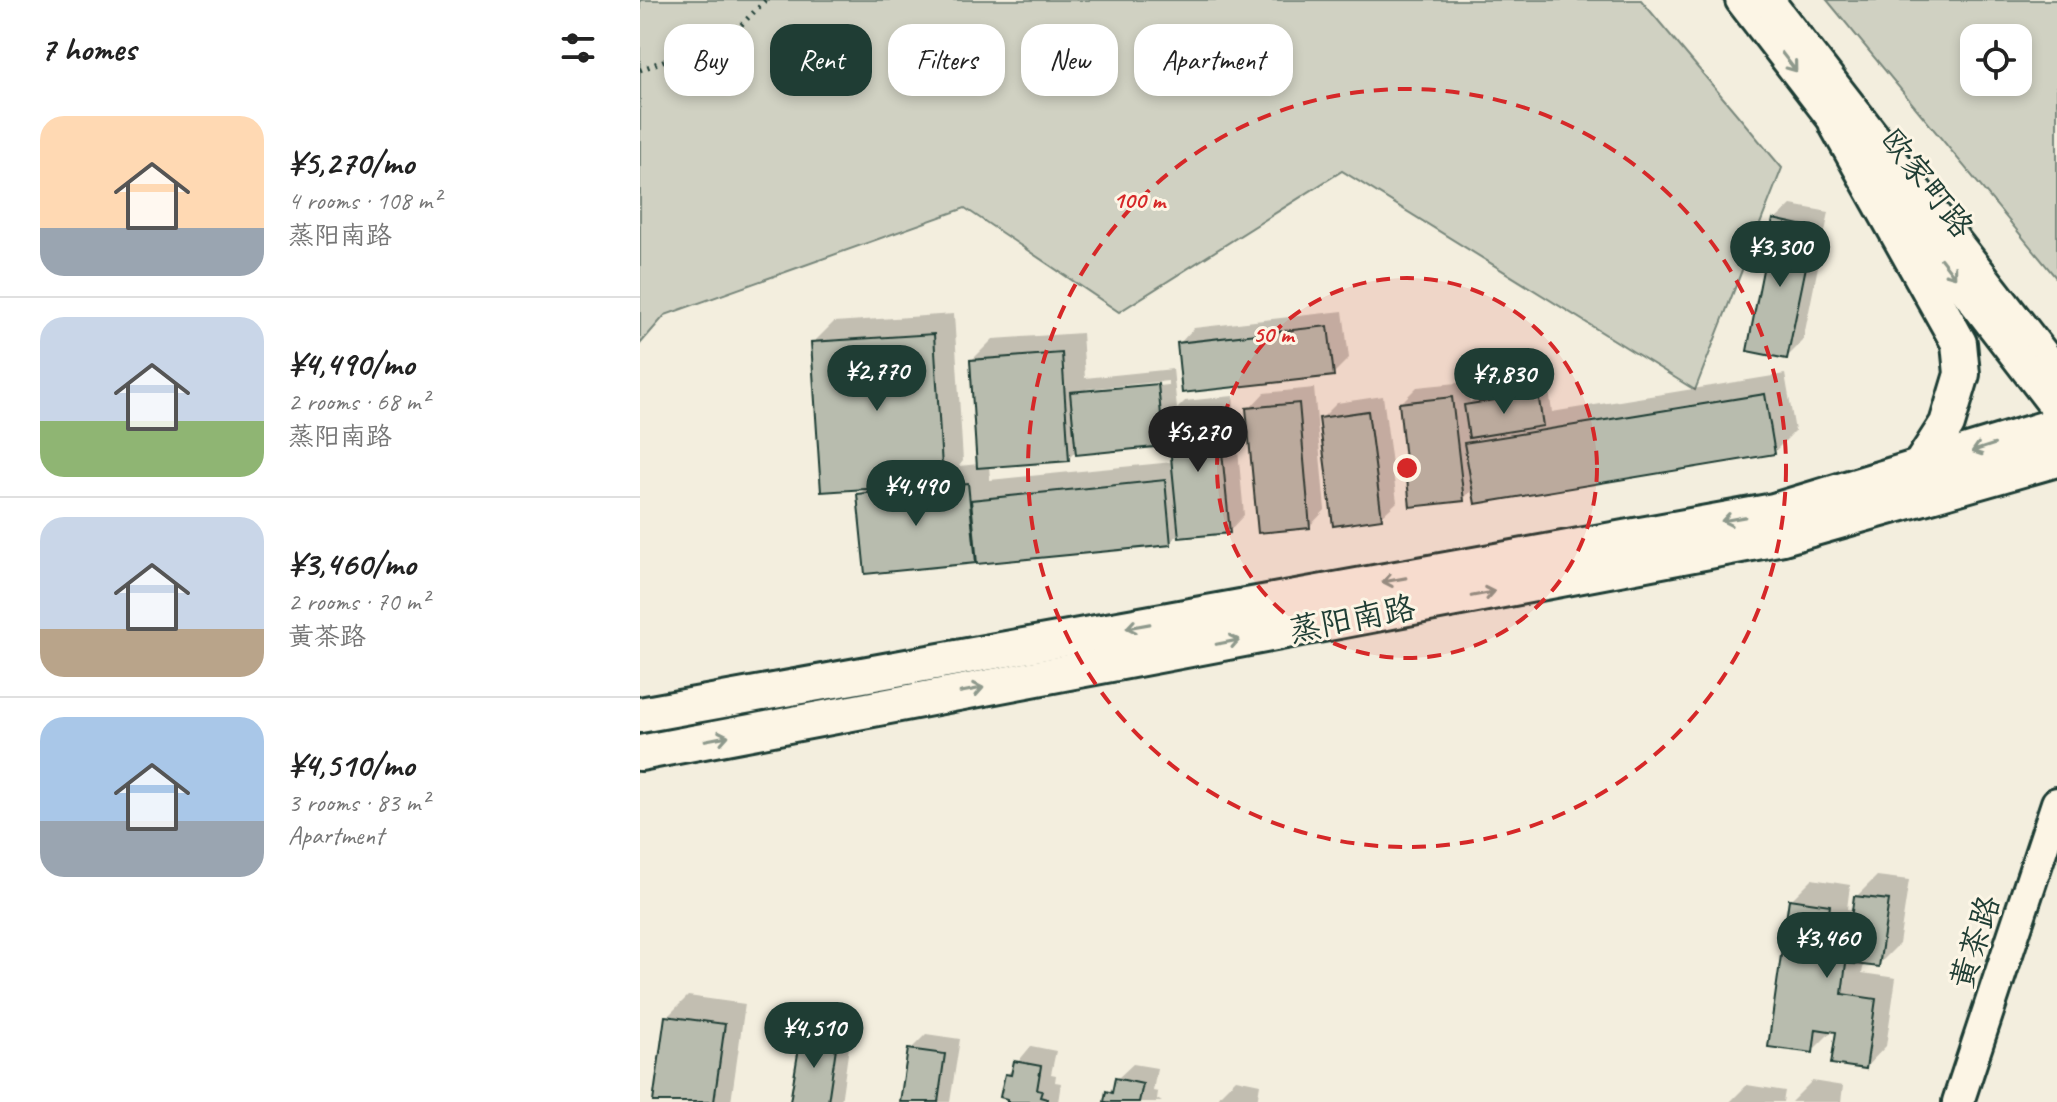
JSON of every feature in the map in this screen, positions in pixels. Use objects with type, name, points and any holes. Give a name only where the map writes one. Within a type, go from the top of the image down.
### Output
[{"type":"main road","name":"欧家町路","points":[[1741,0],[2057,409]]},
{"type":"main road","name":"欧家町路","points":[[1768,0],[2057,372]]},
{"type":"main road","points":[[1837,125],[1959,343],[1962,374],[1947,424],[1918,469]]},
{"type":"main road","name":"蒸阳南路","points":[[640,715],[1774,511],[2057,425]]},
{"type":"main road","name":"蒸阳南路","points":[[640,753],[1783,537],[2057,459]]},
{"type":"main road","name":"黄茶路","points":[[1958,1102],[2057,803]]},
{"type":"path","points":[[640,70],[732,34],[766,0]]},
{"type":"shaded area","points":[[640,0],[1641,0],[1782,168],[1695,390],[1342,171],[1119,312],[965,208],[665,315],[640,344]]},
{"type":"shaded area","points":[[1827,0],[2057,0],[2057,279]]},
{"type":"building","points":[[1773,219],[1814,228],[1787,359],[1747,351]]},
{"type":"building","points":[[1328,326],[1334,376],[1182,393],[1177,343]]},
{"type":"building","points":[[934,334],[943,484],[821,492],[811,342]]},
{"type":"building","points":[[1062,353],[1069,461],[977,468],[970,360]]},
{"type":"building","points":[[1158,384],[1164,446],[1076,455],[1070,392]]},
{"type":"building","points":[[1538,393],[1543,426],[1469,438],[1464,405]]},
{"type":"building","points":[[1765,394],[1775,454],[1475,504],[1464,443]]},
{"type":"building","points":[[1452,397],[1464,501],[1410,507],[1399,403]]},
{"type":"building","points":[[1299,403],[1310,528],[1258,533],[1246,408]]},
{"type":"building","points":[[1218,411],[1230,533],[1179,538],[1167,416]]},
{"type":"building","points":[[1368,411],[1382,519],[1333,526],[1319,418]]},
{"type":"building","points":[[1165,480],[1171,545],[977,564],[971,500]]},
{"type":"building","points":[[968,483],[976,563],[865,574],[857,494]]},
{"type":"building","points":[[1854,896],[1889,900],[1879,967],[1846,963],[1842,994],[1876,999],[1866,1069],[1831,1064],[1836,1032],[1816,1029],[1813,1053],[1768,1047],[1789,899],[1830,905],[1827,930],[1849,933]]},
{"type":"building","points":[[665,1016],[725,1024],[714,1102],[653,1102]]},
{"type":"building","points":[[801,1035],[837,1041],[828,1102],[790,1102]]},
{"type":"building","points":[[908,1049],[945,1054],[938,1102],[900,1102]]},
{"type":"building","points":[[1014,1061],[1041,1066],[1037,1090],[1042,1091],[1040,1097],[1047,1099],[1046,1102],[1007,1102],[1007,1099],[1000,1097],[1005,1074],[1011,1075]]},
{"type":"building","points":[[1115,1078],[1143,1084],[1139,1102],[1104,1102],[1106,1091],[1112,1093]]}]
